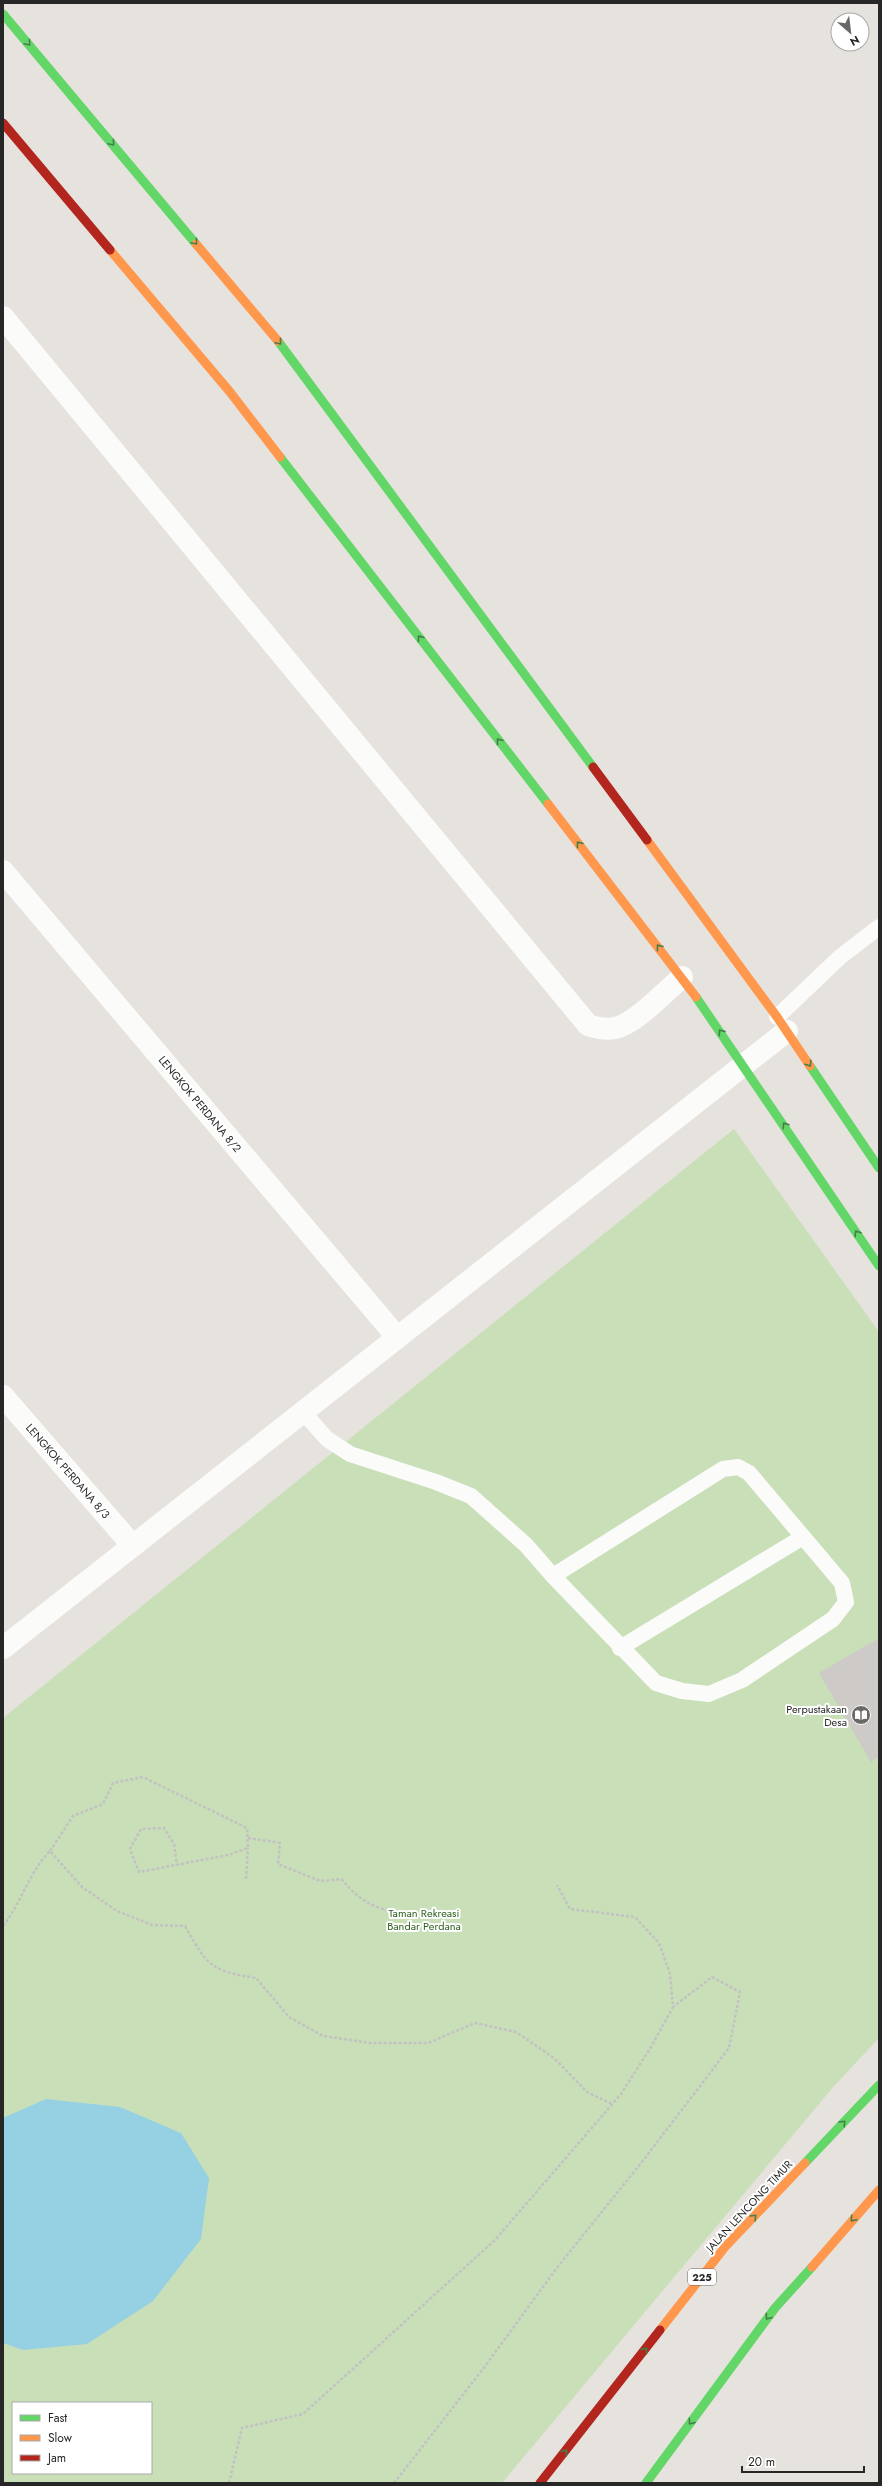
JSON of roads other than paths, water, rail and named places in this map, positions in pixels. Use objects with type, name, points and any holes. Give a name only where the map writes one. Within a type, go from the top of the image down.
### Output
[{"type":"main road","points":[[3,14],[284,348],[782,1024],[879,1168]]},
{"type":"main road","points":[[3,122],[230,392],[682,978],[744,1063],[879,1266]]},
{"type":"main road","name":"JALAN LENCONG TIMUR","points":[[540,2483],[725,2248],[879,2085]]},
{"type":"main road","points":[[646,2483],[775,2308],[879,2190]]},
{"type":"street","points":[[3,317],[588,1025],[600,1029],[616,1028],[632,1020],[682,978]]},
{"type":"street","name":"LENGKOK PERDANA 8/2","points":[[3,871],[398,1337]]},
{"type":"street","points":[[3,1648],[744,1063],[782,1024]]},
{"type":"street","name":"LENGKOK PERDANA 8/3","points":[[3,1396],[133,1546]]},
{"type":"lane","points":[[782,1024],[840,956],[879,927]]},
{"type":"lane","points":[[303,1412],[327,1439],[350,1454],[436,1482],[472,1496],[526,1545],[553,1576],[620,1648],[656,1683],[682,1691],[709,1694],[742,1680],[833,1619],[846,1602],[842,1583],[749,1473],[738,1466],[723,1469],[553,1576]]},
{"type":"lane","points":[[620,1648],[803,1537]]},
{"type":"water","points":[[46,2099],[120,2107],[181,2133],[209,2178],[201,2239],[153,2301],[87,2344],[23,2350],[3,2343],[3,2118]]},
{"type":"place","name":"Perpustakaan Desa","points":[[861,1715]]},
{"type":"park label","name":"Taman Rekreasi Bandar Perdana","points":[[424,1919]]}]
